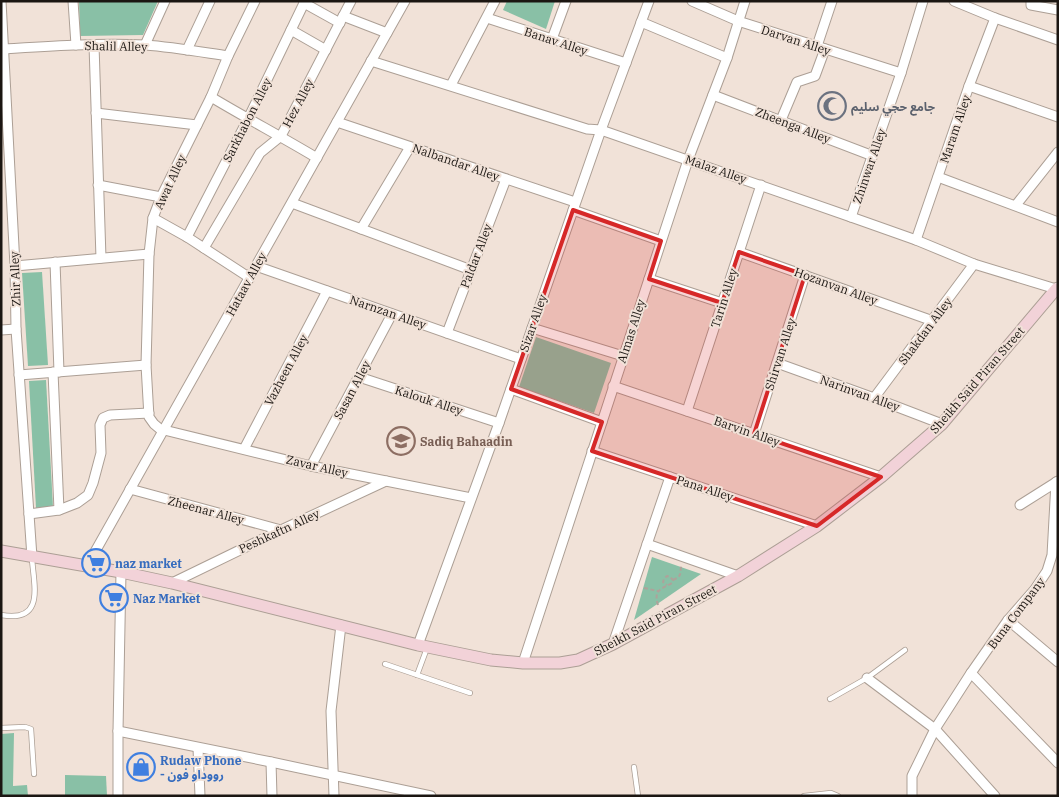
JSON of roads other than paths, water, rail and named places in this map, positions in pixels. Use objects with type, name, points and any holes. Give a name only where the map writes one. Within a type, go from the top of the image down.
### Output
[{"type":"street","name":"Zhir Alley","points":[[1,1],[3,90],[15,266],[16,329],[32,557]]},
{"type":"street","points":[[73,1],[76,45]]},
{"type":"street","points":[[145,46],[165,1]]},
{"type":"street","points":[[187,50],[210,1]]},
{"type":"street","name":"Awat Alley","points":[[149,413],[146,365],[153,218],[161,197],[255,1]]},
{"type":"street","name":"Hez Alley","points":[[204,248],[260,153],[281,136],[351,1]]},
{"type":"street","name":"Hataav Alley","points":[[87,566],[405,1]]},
{"type":"street","points":[[451,86],[495,1]]},
{"type":"street","points":[[552,39],[566,1]]},
{"type":"street","name":"Sizar Alley","points":[[422,646],[471,498],[499,424],[600,130],[649,1]]},
{"type":"street","name":"Darvan Alley","points":[[692,1],[738,21],[901,73]]},
{"type":"street","name":"Almas Alley","points":[[523,663],[688,160],[727,58],[745,1]]},
{"type":"street","points":[[781,120],[797,82],[815,76],[832,1]]},
{"type":"street","name":"Zhinwar Alley","points":[[852,217],[901,73],[923,1]]},
{"type":"street","points":[[954,1],[995,18],[1058,40]]},
{"type":"street","points":[[1030,1],[1032,5],[1058,10]]},
{"type":"street","points":[[305,2],[341,20],[387,33]]},
{"type":"street","name":"Sarkhabon Alley","points":[[186,237],[248,120],[305,2]]},
{"type":"street","name":"Banav Alley","points":[[486,18],[626,63]]},
{"type":"street","name":"Maram Alley","points":[[916,240],[969,86],[995,18]]},
{"type":"street","points":[[641,22],[727,58]]},
{"type":"street","points":[[291,30],[326,50]]},
{"type":"street","points":[[94,44],[101,258]]},
{"type":"street","name":"Shalil Alley","points":[[3,49],[94,44],[145,46],[228,56]]},
{"type":"street","name":"Malaz Alley","points":[[371,61],[587,129],[600,130],[852,217],[916,240],[974,264],[1057,288]]},
{"type":"street","points":[[969,86],[1058,117]]},
{"type":"street","name":"Zheenga Alley","points":[[713,95],[873,156]]},
{"type":"street","points":[[210,97],[317,158]]},
{"type":"street","points":[[96,113],[197,125]]},
{"type":"street","name":"Nalbandar Alley","points":[[337,122],[506,179],[661,241]]},
{"type":"street","points":[[361,229],[410,147]]},
{"type":"street","points":[[1016,205],[1058,152]]},
{"type":"street","points":[[938,177],[1058,222]]},
{"type":"street","name":"Paldar Alley","points":[[446,333],[506,179]]},
{"type":"street","points":[[98,185],[161,197]]},
{"type":"street","name":"Tarin Alley","points":[[687,411],[761,185]]},
{"type":"street","points":[[292,203],[471,270]]},
{"type":"street","points":[[153,218],[250,278]]},
{"type":"street","name":"Hozanvan Alley","points":[[739,252],[933,321]]},
{"type":"street","points":[[15,266],[150,254]]},
{"type":"street","points":[[55,262],[59,510]]},
{"type":"street","name":"Shakdan Alley","points":[[874,398],[974,264]]},
{"type":"street","name":"Narnzan Alley","points":[[256,266],[521,359]]},
{"type":"street","name":"Shirvan Alley","points":[[754,434],[805,275]]},
{"type":"street","points":[[649,278],[722,303]]},
{"type":"street","name":"Sheikh Said Piran Street","points":[[1,551],[172,583],[422,646],[491,660],[523,663],[560,663],[578,660],[613,644],[738,576],[817,526],[881,477],[942,424],[1057,288]]},
{"type":"street","name":"Vazheen Alley","points":[[244,449],[327,291]]},
{"type":"street","name":"Sasan Alley","points":[[311,466],[392,314]]},
{"type":"street","points":[[532,328],[623,356]]},
{"type":"street","points":[[1,330],[16,329]]},
{"type":"street","name":"Narinvan Alley","points":[[777,363],[942,424]]},
{"type":"street","points":[[19,375],[146,365]]},
{"type":"street","name":"Kalouk Alley","points":[[359,377],[499,424]]},
{"type":"street","name":"Barvin Alley","points":[[613,386],[881,477]]},
{"type":"street","points":[[510,389],[602,422]]},
{"type":"street","points":[[29,514],[59,510],[77,503],[88,495],[101,453],[100,425],[103,418],[110,415],[149,413],[149,417],[154,424],[160,429],[164,429]]},
{"type":"street","name":"Zavar Alley","points":[[164,429],[311,466],[471,498]]},
{"type":"street","name":"Pana Alley","points":[[592,451],[817,526]]},
{"type":"street","points":[[613,644],[670,477]]},
{"type":"street","name":"Peshkaftn Alley","points":[[172,583],[386,481]]},
{"type":"street","points":[[1020,505],[1057,482]]},
{"type":"street","name":"Buna Company","points":[[912,796],[912,776],[935,729],[1008,620],[1035,589],[1047,571],[1052,555],[1057,482]]},
{"type":"street","name":"Zheenar Alley","points":[[130,489],[281,530]]},
{"type":"street","points":[[647,544],[738,576]]},
{"type":"street","points":[[118,796],[121,572]]},
{"type":"street","points":[[1008,620],[1058,662]]},
{"type":"street","points":[[334,796],[331,711],[341,625]]},
{"type":"street","points":[[971,673],[1058,763]]},
{"type":"street","points":[[867,678],[935,729],[995,796]]},
{"type":"street","points":[[118,731],[431,796]]},
{"type":"street","points":[[198,748],[200,796]]},
{"type":"street","points":[[271,762],[272,796]]},
{"type":"lane","points":[[1,615],[19,616],[30,610],[35,600],[32,557]]},
{"type":"lane","points":[[417,675],[422,646]]},
{"type":"lane","points":[[830,699],[867,678],[905,650]]},
{"type":"lane","points":[[385,664],[470,693]]},
{"type":"lane","points":[[1,728],[25,727],[31,729],[34,774]]},
{"type":"lane","points":[[634,767],[638,796]]},
{"type":"lane","points":[[804,796],[831,793],[838,796]]},
{"type":"place","name":"جامع حجي سليم","points":[[832,106]]},
{"type":"place","name":"Sadiq Bahaadin","points":[[401,441]]},
{"type":"place","name":"naz market","points":[[96,563]]},
{"type":"place","name":"Naz Market","points":[[114,598]]},
{"type":"place","name":"Rudaw Phone - رووداو فون","points":[[141,767]]}]
